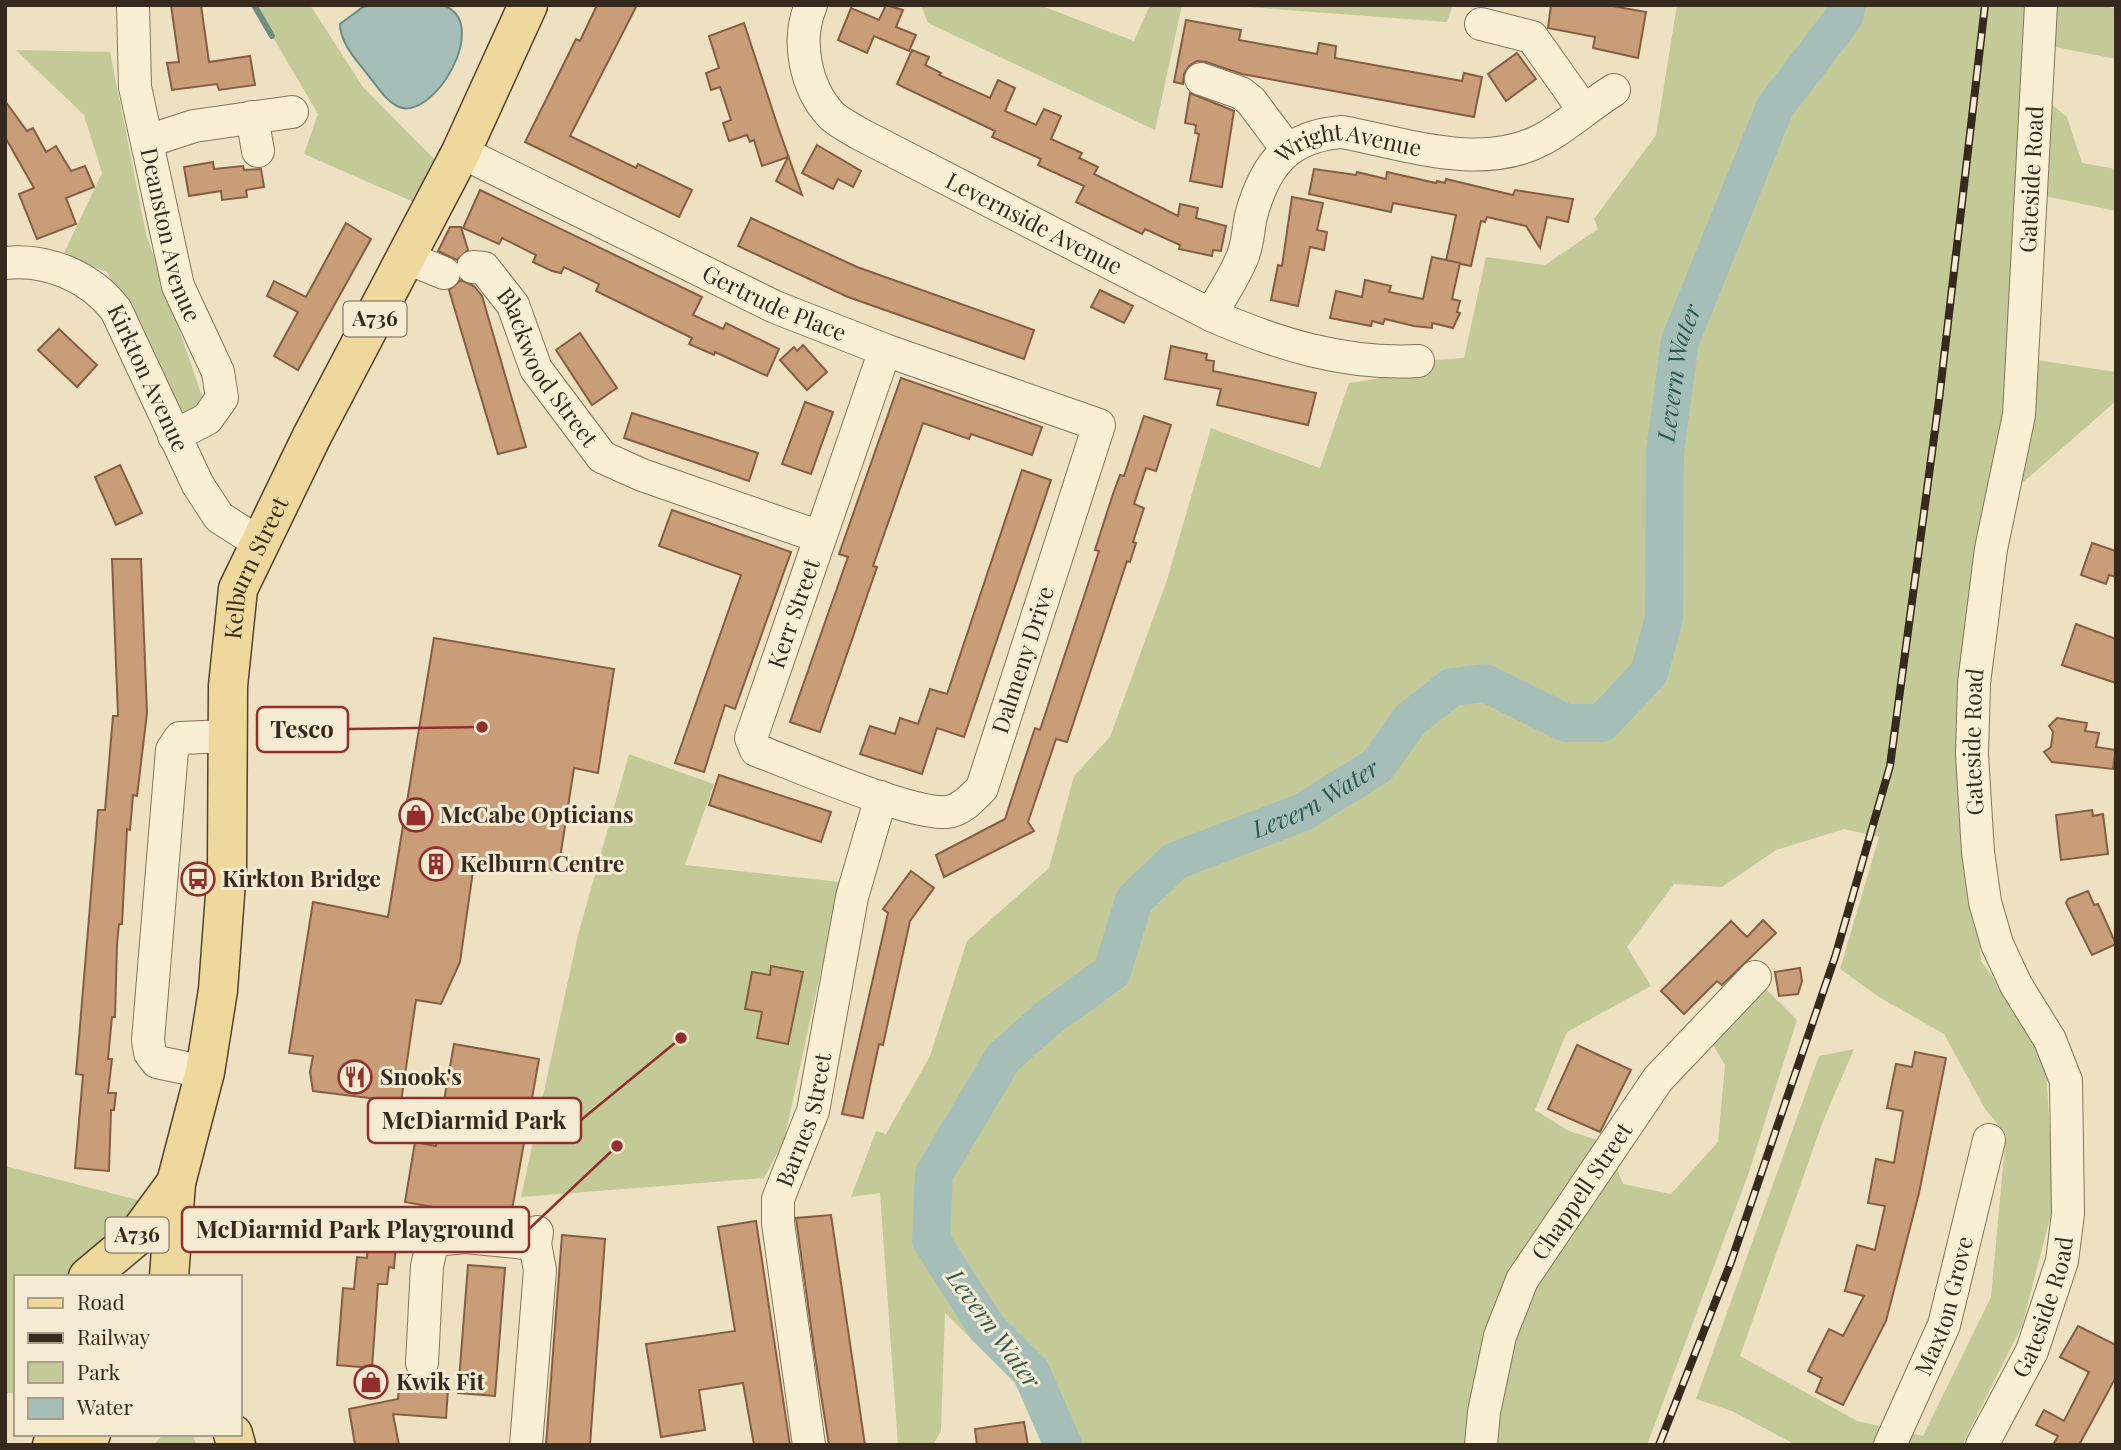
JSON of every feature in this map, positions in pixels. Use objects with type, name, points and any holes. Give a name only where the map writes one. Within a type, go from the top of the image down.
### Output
[{"type":"main road","name":"Kelburn Street","points":[[169,1275],[176,1183],[205,1072],[218,990],[224,912],[231,635],[238,589],[259,543],[461,152],[528,5]]},
{"type":"main road","name":"Kelburn Street","points":[[90,1275],[137,1236],[176,1183]]},
{"type":"street","name":"Deanston Avenue","points":[[133,5],[135,87],[178,286],[218,372],[222,398],[208,419],[174,436]]},
{"type":"street","name":"Levernside Avenue","points":[[811,5],[806,16],[805,36],[811,87],[832,117],[1211,315],[1351,371],[1419,361]]},
{"type":"street","name":"Gateside Road","points":[[1982,1445],[2032,1351],[2062,1261],[2067,1214],[2066,1081],[2050,1040],[2016,985],[1997,944],[1985,902],[1978,852],[1972,755],[1974,682],[1991,549],[2019,415],[2041,5]]},
{"type":"street","points":[[1481,24],[1532,37],[1583,110]]},
{"type":"street","points":[[1202,79],[1241,93],[1251,101],[1287,149]]},
{"type":"street","name":"Wright Avenue","points":[[1211,315],[1243,256],[1252,214],[1266,174],[1287,149],[1322,133],[1342,132],[1469,155],[1508,153],[1543,139],[1614,90]]},
{"type":"street","points":[[148,141],[194,126],[292,112]]},
{"type":"street","points":[[252,117],[258,150]]},
{"type":"street","name":"Gertrude Place","points":[[461,152],[775,307],[885,350],[1099,425]]},
{"type":"street","name":"Blackwood Street","points":[[407,258],[458,270],[484,268],[513,305],[536,369],[602,457],[642,475],[820,537]]},
{"type":"street","name":"Kirkton Avenue","points":[[6,260],[53,267],[76,275],[102,291],[116,310],[198,485],[219,517],[259,543]]},
{"type":"street","name":"Kerr Street","points":[[881,797],[756,750],[751,738],[885,350]]},
{"type":"street","name":"Dalmeny Drive","points":[[881,797],[928,810],[948,812],[964,806],[982,788],[1099,425]]},
{"type":"street","points":[[205,1072],[157,1062],[150,1053],[148,1040],[172,750],[180,738],[227,736]]},
{"type":"street","name":"Barnes Street","points":[[809,1445],[778,1223],[778,1199],[813,1111],[852,897],[881,797]]},
{"type":"street","name":"Chappell Street","points":[[1481,1445],[1484,1412],[1500,1335],[1522,1280],[1658,1079],[1755,977]]},
{"type":"street","name":"Maxton Grove","points":[[1889,1445],[1944,1325],[1992,1155]]},
{"type":"street","points":[[422,1363],[427,1266],[432,1240],[466,1237],[536,1238],[540,1270],[526,1445]]},
{"type":"green space","points":[[254,5],[310,5],[363,87],[439,164],[423,206],[304,154],[318,114]]},
{"type":"green space","points":[[921,5],[1039,5],[1134,41],[1150,5],[1182,5],[1155,130],[928,23]]},
{"type":"green space","points":[[1221,5],[1453,5],[1447,22]]},
{"type":"green space","points":[[1677,5],[2102,5],[2116,9],[2116,59],[2026,41],[2011,356],[2116,372],[2116,401],[2021,484],[2000,481],[1970,846],[1981,961],[2045,1050],[2054,1203],[2022,1326],[1962,1445],[1796,1445],[1732,1411],[1696,1399],[1819,1056],[1854,1049],[1823,1121],[1740,1356],[1857,1421],[1923,1436],[1991,1297],[2006,1134],[1985,1109],[1944,1034],[1879,997],[1840,969],[1879,837],[1844,829],[1776,850],[1722,887],[1674,884],[1627,947],[1651,986],[1567,1032],[1535,1110],[1569,1131],[1607,1143],[1623,1184],[1671,1194],[1718,1142],[1725,1065],[1710,1040],[1767,990],[1797,1020],[1748,1175],[1647,1445],[1041,1445],[1036,1403],[945,1313],[941,1431],[933,1445],[898,1445],[880,1193],[851,1197],[876,1131],[886,1134],[930,1056],[967,941],[1049,868],[1074,776],[1110,737],[1167,580],[1211,428],[1320,468],[1349,383],[1426,371],[1435,360],[1464,358],[1486,257],[1545,265],[1598,229],[1594,219],[1656,135]]},
{"type":"green space","points":[[16,50],[110,52],[146,234],[202,396],[190,413],[170,407],[107,272],[63,255],[102,173],[84,115]]},
{"type":"green space","points":[[2050,103],[2067,117],[2082,163],[2116,169],[2116,211],[2045,196]]},
{"type":"green space","points":[[629,754],[714,784],[685,865],[840,882],[784,1141],[764,1178],[521,1197],[578,935]]},
{"type":"green space","points":[[5,1166],[146,1202],[80,1275],[14,1275],[14,1393],[5,1393]]},
{"type":"green space","points":[[162,1436],[193,1436],[197,1445],[153,1445]]},
{"type":"water","points":[[442,5],[456,15],[462,30],[460,49],[452,69],[440,87],[426,100],[411,108],[397,106],[385,96],[354,58],[343,38],[340,24],[363,7]]},
{"type":"building","points":[[171,5],[201,5],[209,62],[250,56],[255,85],[219,90],[217,84],[172,90],[167,63],[179,62]]},
{"type":"building","points":[[597,5],[637,5],[570,136],[636,168],[638,164],[692,190],[679,217],[525,142],[576,39],[580,41]]},
{"type":"building","points":[[886,5],[903,10],[896,27],[916,35],[909,51],[874,36],[867,53],[838,40],[851,8],[879,20]]},
{"type":"building","points":[[1551,5],[1607,5],[1646,12],[1638,58],[1593,48],[1595,37],[1548,28]]},
{"type":"building","points":[[1186,20],[1241,30],[1239,40],[1317,54],[1319,43],[1336,46],[1335,58],[1462,81],[1464,73],[1482,77],[1474,117],[1242,74],[1206,62],[1197,61],[1189,66],[1184,74],[1183,84],[1174,82]]},
{"type":"building","points":[[744,23],[802,195],[776,181],[788,157],[762,166],[754,140],[750,142],[747,135],[729,141],[723,123],[731,120],[720,87],[711,90],[706,73],[719,68],[709,36]]},
{"type":"building","points":[[912,50],[929,57],[925,65],[941,73],[939,75],[990,98],[998,80],[1015,88],[1005,111],[1036,125],[1044,109],[1061,116],[1051,139],[1082,153],[1079,158],[1098,167],[1094,174],[1178,216],[1180,204],[1198,208],[1196,218],[1226,226],[1221,251],[1213,250],[1212,256],[1179,249],[1180,245],[1145,229],[1142,234],[1076,202],[1084,186],[1038,165],[1041,159],[992,137],[995,131],[897,84]]},
{"type":"building","points":[[1517,53],[1536,79],[1506,101],[1488,74]]},
{"type":"building","points":[[1190,93],[1234,111],[1222,187],[1190,181],[1199,134],[1195,133],[1196,125],[1185,123]]},
{"type":"building","points":[[5,101],[27,131],[33,128],[46,152],[56,146],[71,171],[85,166],[94,187],[66,198],[76,224],[37,239],[19,194],[34,188],[5,137]]},
{"type":"building","points":[[817,145],[861,171],[853,187],[838,179],[833,189],[802,173]]},
{"type":"building","points":[[213,162],[214,169],[243,166],[244,170],[261,169],[264,187],[246,190],[247,197],[222,200],[221,191],[189,196],[184,167]]},
{"type":"building","points":[[1314,169],[1356,175],[1357,172],[1386,179],[1387,172],[1436,183],[1445,183],[1446,179],[1513,195],[1515,190],[1573,199],[1568,222],[1547,217],[1540,248],[1526,226],[1487,217],[1485,222],[1481,221],[1471,266],[1446,261],[1456,215],[1393,203],[1391,212],[1309,194]]},
{"type":"building","points":[[480,190],[702,297],[693,315],[723,329],[726,323],[779,349],[767,376],[715,352],[714,355],[689,344],[692,338],[596,291],[599,284],[564,267],[561,273],[552,271],[533,262],[536,255],[502,238],[499,244],[463,228]]},
{"type":"building","points":[[1292,197],[1323,203],[1317,230],[1327,232],[1324,250],[1310,247],[1298,306],[1271,300],[1278,265],[1282,266]]},
{"type":"building","points":[[751,218],[857,267],[1034,330],[1024,359],[848,297],[738,246]]},
{"type":"building","points":[[346,223],[371,239],[298,370],[274,356],[298,312],[267,296],[274,281],[306,297]]},
{"type":"building","points":[[450,227],[461,227],[468,250],[457,260],[438,251]]},
{"type":"building","points":[[1432,257],[1460,263],[1452,299],[1460,301],[1457,312],[1460,313],[1453,328],[1432,323],[1432,328],[1414,326],[1385,319],[1383,324],[1372,321],[1371,326],[1330,318],[1336,291],[1362,297],[1365,280],[1391,286],[1389,292],[1423,299]]},
{"type":"building","points":[[461,280],[474,286],[482,296],[526,447],[498,454],[449,290]]},
{"type":"building","points":[[1100,290],[1133,306],[1124,323],[1091,307]]},
{"type":"building","points":[[59,329],[97,365],[77,387],[38,350]]},
{"type":"building","points":[[580,333],[617,388],[592,405],[556,350]]},
{"type":"building","points":[[803,345],[827,372],[807,390],[780,360],[794,347],[797,351]]},
{"type":"building","points":[[1171,346],[1207,354],[1206,360],[1214,361],[1213,371],[1316,393],[1308,425],[1217,405],[1221,389],[1165,379]]},
{"type":"building","points":[[901,378],[1042,427],[1032,455],[971,434],[969,439],[923,423],[873,566],[877,567],[820,732],[790,722],[848,557],[839,554]]},
{"type":"building","points":[[805,402],[833,412],[811,474],[782,464]]},
{"type":"building","points":[[632,413],[758,453],[749,481],[624,438]]},
{"type":"building","points":[[1144,416],[1171,425],[1156,471],[1146,468],[1134,504],[1144,508],[1133,542],[1136,543],[1130,562],[1127,561],[1067,742],[1056,739],[1028,822],[1034,831],[944,877],[936,855],[1005,819],[1035,728],[1040,730],[1099,551],[1095,550],[1113,494],[1120,475],[1124,476]]},
{"type":"building","points":[[120,465],[142,513],[116,525],[95,477]]},
{"type":"building","points":[[1022,470],[1051,480],[964,737],[937,728],[922,774],[860,754],[870,726],[895,734],[900,718],[918,724],[930,689],[947,694]]},
{"type":"building","points":[[672,510],[791,552],[735,709],[725,705],[704,772],[675,763],[741,575],[659,546]]},
{"type":"building","points":[[2092,543],[2116,551],[2116,577],[2109,575],[2106,584],[2081,575]]},
{"type":"building","points":[[112,559],[141,559],[147,713],[137,796],[133,795],[130,830],[127,829],[122,924],[119,924],[117,944],[115,1017],[112,1017],[108,1059],[112,1059],[108,1093],[116,1093],[114,1110],[111,1110],[109,1171],[75,1168],[83,1075],[76,1074],[98,810],[105,810],[113,716],[118,716]]},
{"type":"building","points":[[2076,624],[2116,639],[2116,683],[2062,665]]},
{"type":"building","name":"Kelburn Centre","points":[[434,638],[614,669],[598,773],[574,768],[558,871],[475,857],[460,962],[441,1004],[416,1000],[401,1102],[313,1091],[310,1072],[313,1056],[289,1053],[313,902],[388,917]]},
{"type":"building","points":[[2057,718],[2087,723],[2085,731],[2099,733],[2096,747],[2116,750],[2113,769],[2052,762],[2044,752],[2051,747],[2053,732],[2049,726]]},
{"type":"building","points":[[719,775],[831,812],[821,842],[709,805]]},
{"type":"building","points":[[2092,810],[2093,816],[2103,814],[2108,854],[2061,860],[2056,815]]},
{"type":"building","points":[[911,871],[934,888],[910,921],[883,1045],[879,1044],[863,1118],[842,1114],[888,913],[883,909]]},
{"type":"building","points":[[2088,891],[2094,905],[2098,904],[2116,944],[2092,955],[2066,903],[2068,899]]},
{"type":"building","points":[[1763,920],[1776,933],[1722,985],[1717,981],[1684,1014],[1661,991],[1731,921],[1747,937]]},
{"type":"building","points":[[771,966],[803,972],[788,1044],[757,1038],[762,1012],[745,1009],[752,972],[770,975]]},
{"type":"building","points":[[1800,968],[1802,981],[1798,994],[1779,996],[1775,972]]},
{"type":"building","points":[[454,1044],[539,1059],[510,1221],[405,1202],[415,1142],[436,1146]]},
{"type":"building","points":[[1577,1045],[1631,1070],[1600,1132],[1548,1109]]},
{"type":"building","points":[[1915,1052],[1946,1058],[1919,1193],[1886,1321],[1843,1405],[1816,1392],[1822,1378],[1808,1371],[1829,1329],[1843,1336],[1864,1296],[1845,1291],[1857,1245],[1875,1250],[1885,1206],[1868,1203],[1876,1159],[1894,1163],[1903,1111],[1887,1108],[1896,1064],[1912,1067]]},
{"type":"building","points":[[831,1215],[865,1445],[829,1445],[815,1356],[796,1218]]},
{"type":"building","points":[[756,1221],[790,1445],[754,1445],[743,1383],[699,1390],[705,1430],[661,1437],[646,1344],[735,1331],[718,1227]]},
{"type":"building","points":[[562,1235],[605,1239],[590,1445],[546,1445]]},
{"type":"building","points":[[368,1242],[396,1244],[394,1268],[389,1267],[387,1284],[378,1284],[372,1368],[337,1365],[343,1288],[354,1289],[357,1257],[367,1258]]},
{"type":"building","points":[[468,1265],[505,1268],[495,1396],[458,1393]]},
{"type":"building","points":[[2078,1326],[2116,1345],[2116,1377],[2079,1445],[2053,1445],[2058,1436],[2036,1425],[2044,1410],[2064,1421],[2089,1372],[2060,1357]]},
{"type":"building","points":[[399,1385],[448,1389],[446,1418],[393,1414],[399,1445],[355,1445],[349,1409],[398,1399]]},
{"type":"building","points":[[1024,1422],[1028,1445],[977,1445],[975,1429]]},
{"type":"waterway","points":[[254,5],[272,36]]},
{"type":"waterway","name":"Levern Water","points":[[1063,1445],[1031,1372],[986,1327],[931,1240],[934,1174],[1003,1058],[1048,1018],[1112,972],[1134,900],[1175,861],[1303,812],[1377,766],[1411,719],[1452,687],[1485,683],[1566,723],[1602,723],[1649,673],[1664,618],[1665,451],[1680,341],[1775,107],[1844,17],[1847,5]]},
{"type":"railway","points":[[1659,1445],[1731,1262],[1835,957],[1890,766],[1939,400],[1985,5]]},
{"type":"place","name":"Tesco","points":[[482,727]]},
{"type":"place","name":"McCabe Opticians","points":[[416,815]]},
{"type":"place","name":"Kelburn Centre","points":[[436,864]]},
{"type":"place","name":"Kirkton Bridge","points":[[198,879]]},
{"type":"place","name":"McDiarmid Park","points":[[681,1038]]},
{"type":"place","name":"Snook's","points":[[355,1077]]},
{"type":"place","name":"McDiarmid Park Playground","points":[[617,1146]]},
{"type":"place","name":"Kwik Fit","points":[[371,1382]]}]
